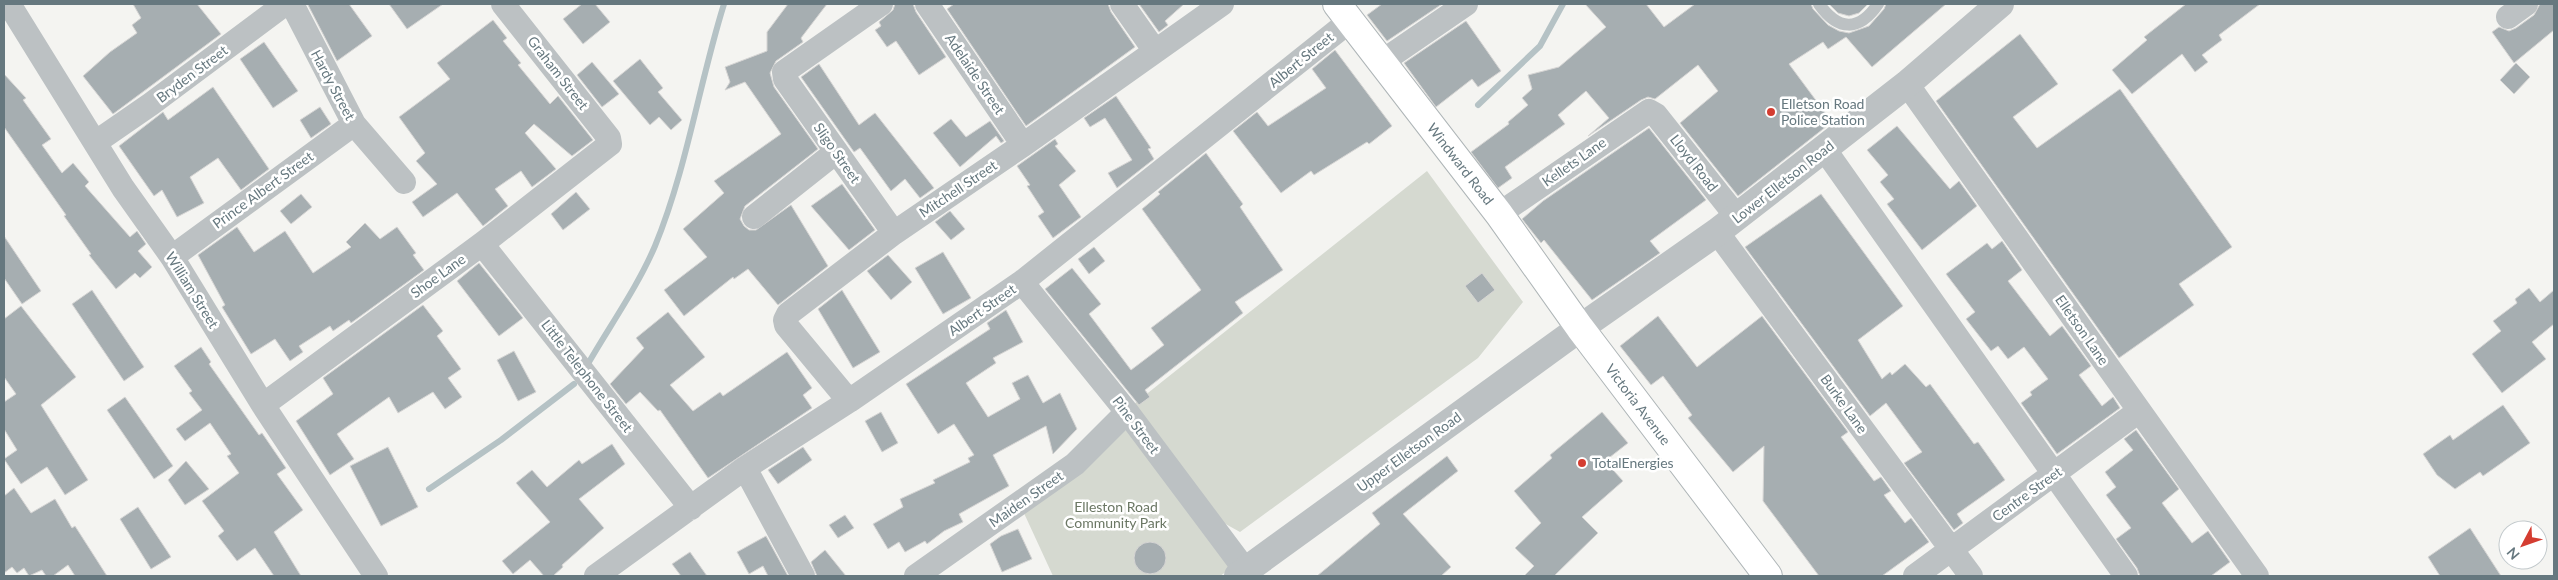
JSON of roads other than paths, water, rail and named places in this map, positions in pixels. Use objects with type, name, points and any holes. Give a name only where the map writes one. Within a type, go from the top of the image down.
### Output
[{"type":"main road","name":"Windward Road","points":[[1344,12],[1499,214],[1580,328]]},
{"type":"main road","name":"Victoria Avenue","points":[[1580,328],[1768,576]]},
{"type":"street","name":"William Street","points":[[9,4],[124,188],[172,257],[263,405],[376,576]]},
{"type":"street","name":"Bryden Street","points":[[96,142],[151,104],[285,4]]},
{"type":"street","name":"Hardy Street","points":[[292,4],[354,124],[404,182]]},
{"type":"street","name":"Graham Street","points":[[503,4],[609,138],[610,144]]},
{"type":"street","name":"Sligo Street","points":[[881,4],[784,72],[785,79],[894,233]]},
{"type":"street","name":"Adelaide Street","points":[[928,4],[1023,145]]},
{"type":"street","points":[[1122,4],[1155,51]]},
{"type":"street","name":"Mitchell Street","points":[[849,401],[786,326],[785,320],[788,314],[894,233],[1023,145],[1222,4]]},
{"type":"street","points":[[1382,61],[1466,4]]},
{"type":"street","name":"Lower Elletson Road","points":[[1580,328],[1727,225],[1825,150],[1907,84],[1993,6]]},
{"type":"street","name":"Albert Street","points":[[596,576],[745,468],[849,401],[1022,282],[1344,12]]},
{"type":"street","name":"Elletson Lane","points":[[1907,84],[2257,576]]},
{"type":"street","name":"Kellets Lane","points":[[1499,214],[1649,111]]},
{"type":"street","name":"Lloyd Road","points":[[1649,111],[1656,115],[1727,225]]},
{"type":"street","name":"Prince Albert Street","points":[[172,257],[354,124]]},
{"type":"street","name":"Shoe Lane","points":[[263,405],[482,244],[610,144]]},
{"type":"street","points":[[1825,150],[2126,576]]},
{"type":"street","points":[[754,217],[836,152]]},
{"type":"street","name":"Burke Lane","points":[[1727,225],[1951,550],[1971,576]]},
{"type":"street","name":"Little Telephone Street","points":[[482,244],[691,508]]},
{"type":"street","name":"Pine Street","points":[[1022,282],[1127,412],[1242,573]]},
{"type":"street","name":"Upper Elletson Road","points":[[1242,573],[1580,328]]},
{"type":"street","name":"Centre Street","points":[[1915,576],[2138,411]]},
{"type":"street","name":"Maiden Street","points":[[916,576],[1075,464],[1127,412]]},
{"type":"street","points":[[745,468],[803,576]]},
{"type":"lane","points":[[1819,4],[1836,22],[1847,25],[1861,20],[1873,12],[1878,4]]},
{"type":"waterway","points":[[589,362],[632,290],[655,246],[676,187],[724,4]]},
{"type":"waterway","points":[[1478,105],[1540,46],[1563,4]]},
{"type":"waterway","points":[[429,489],[501,440],[574,384]]},
{"type":"place","name":"Elletson Road Police Station","points":[[1771,112]]},
{"type":"place","name":"TotalEnergies","points":[[1582,463]]},
{"type":"park label","name":"Elleston Road Community Park","points":[[1116,516]]}]
